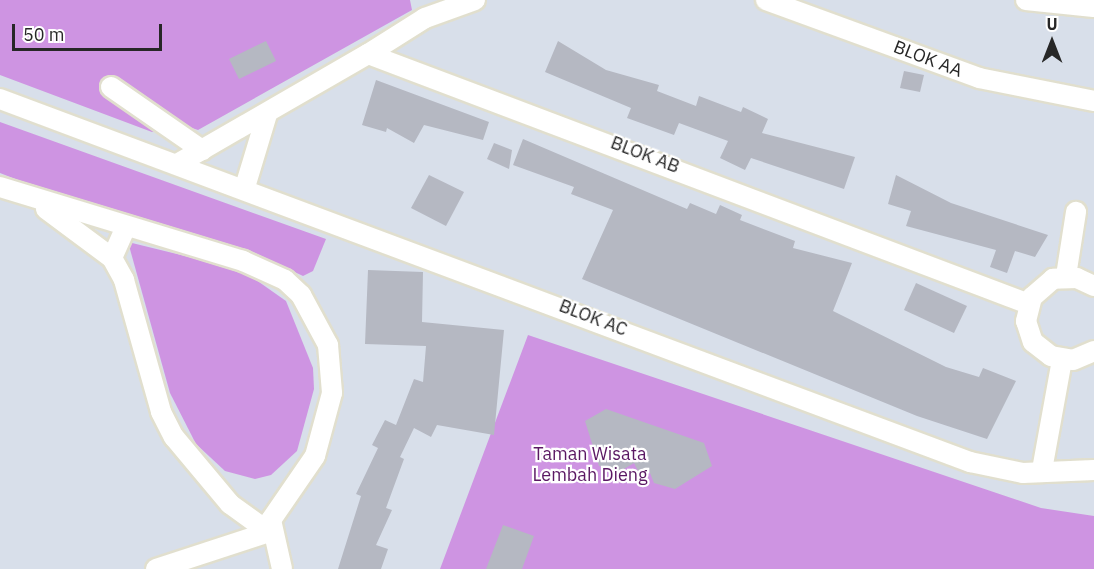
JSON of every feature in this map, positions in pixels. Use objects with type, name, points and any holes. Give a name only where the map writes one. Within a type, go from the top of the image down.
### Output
[{"type":"street","points":[[179,163],[267,114],[425,18],[476,0]]},
{"type":"street","name":"BLOK AA","points":[[766,0],[979,78],[1094,101]]},
{"type":"street","points":[[1026,0],[1094,7]]},
{"type":"street","name":"BLOK AB","points":[[368,54],[1029,304]]},
{"type":"street","points":[[111,87],[202,150]]},
{"type":"street","name":"BLOK AC","points":[[0,99],[96,136],[246,187],[970,462],[1023,473],[1042,470],[1094,470]]},
{"type":"street","points":[[246,187],[267,114]]},
{"type":"street","points":[[0,187],[30,199],[267,270],[301,295],[318,319],[332,371],[329,414],[315,456],[274,508],[269,532],[282,569]]},
{"type":"street","points":[[30,199],[112,258],[124,280],[161,412],[174,437],[230,504],[269,532]]},
{"type":"street","points":[[1066,276],[1076,212]]},
{"type":"street","points":[[112,258],[126,226]]},
{"type":"street","points":[[1094,286],[1066,276],[1041,286],[1029,304],[1026,321],[1033,342],[1062,360],[1094,351]]},
{"type":"street","points":[[1042,470],[1062,360]]},
{"type":"street","points":[[156,569],[269,532]]},
{"type":"green space","points":[[0,0],[410,0],[412,10],[198,130],[183,125],[152,132],[0,75]]},
{"type":"green space","points":[[0,122],[326,239],[313,271],[303,276],[253,252],[41,189],[0,173]]},
{"type":"green space","points":[[128,242],[242,270],[286,301],[313,368],[314,389],[297,451],[271,475],[255,479],[225,471],[196,444],[170,393]]},
{"type":"green space","name":"Taman Wisata Lembah Dieng","points":[[528,335],[1041,508],[1094,516],[1094,569],[440,569]]},
{"type":"building","points":[[266,41],[276,61],[239,79],[229,59]]},
{"type":"building","points":[[558,41],[606,70],[659,85],[657,91],[696,106],[699,96],[741,112],[743,107],[768,119],[762,133],[855,157],[844,189],[751,158],[745,170],[720,158],[728,141],[679,123],[674,135],[627,118],[631,108],[545,72]]},
{"type":"building","points":[[904,71],[924,75],[920,92],[900,88]]},
{"type":"building","points":[[376,80],[489,122],[483,140],[424,125],[414,143],[387,128],[386,132],[362,125]]},
{"type":"building","points":[[523,139],[687,209],[690,203],[716,214],[720,205],[742,215],[740,220],[795,241],[793,248],[852,263],[833,311],[946,367],[979,377],[983,368],[1016,381],[987,439],[917,416],[582,279],[613,210],[571,194],[574,187],[513,165]]},
{"type":"building","points":[[494,143],[512,150],[509,169],[487,159]]},
{"type":"building","points":[[429,175],[464,192],[446,226],[411,208]]},
{"type":"building","points":[[896,175],[951,203],[1048,235],[1035,257],[1015,251],[1007,273],[990,267],[996,250],[906,226],[911,211],[888,204]]},
{"type":"building","points":[[368,270],[423,272],[422,322],[504,330],[494,435],[437,425],[431,437],[414,428],[400,457],[404,459],[386,508],[392,510],[376,545],[388,549],[381,569],[338,569],[361,496],[356,494],[378,448],[372,445],[385,420],[396,425],[414,379],[423,382],[426,346],[365,344]]},
{"type":"building","points":[[916,283],[967,306],[954,333],[904,310]]},
{"type":"building","points":[[606,409],[704,443],[712,466],[675,489],[654,483],[648,468],[639,473],[634,463],[619,472],[599,466],[585,421]]},
{"type":"building","points":[[503,525],[534,536],[522,569],[486,569]]}]
